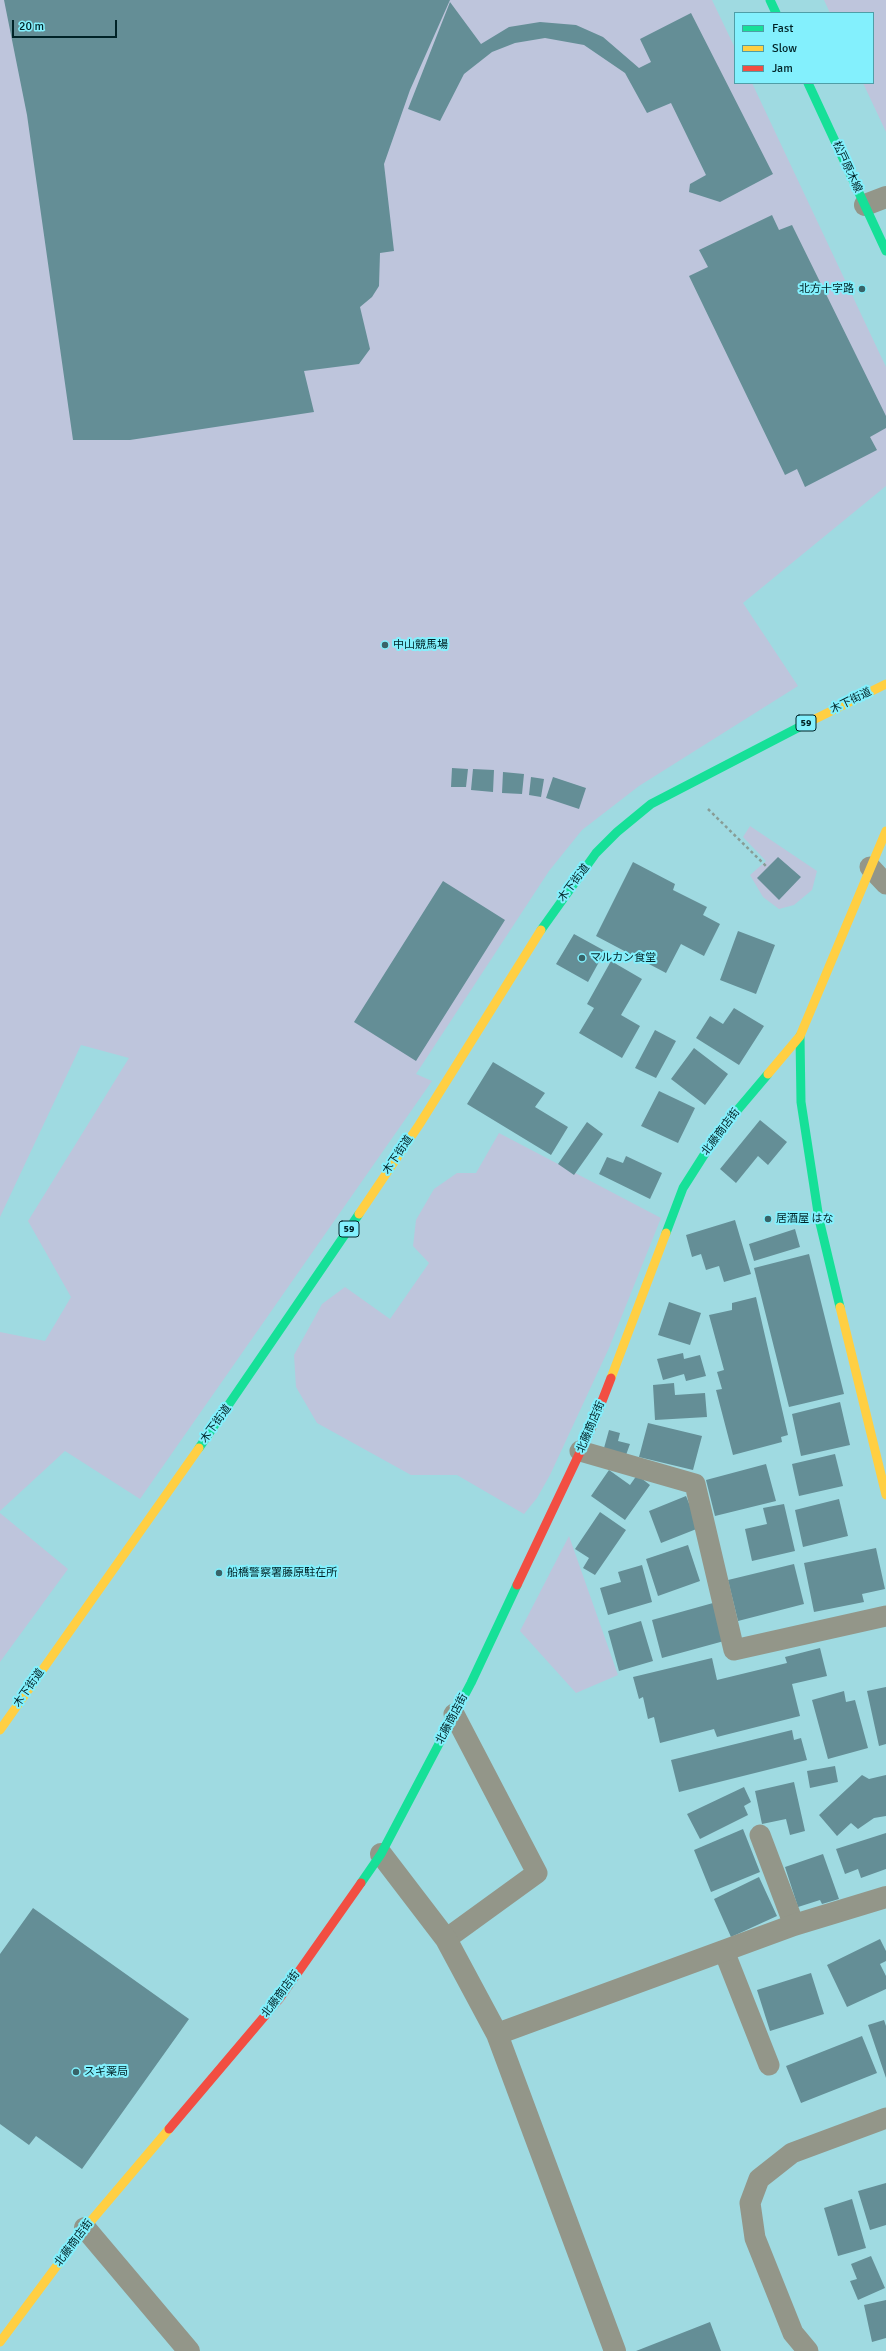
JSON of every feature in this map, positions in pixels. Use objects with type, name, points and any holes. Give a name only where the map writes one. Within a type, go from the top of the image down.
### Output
[{"type":"street","points":[[770,0],[776,12]]},
{"type":"street","name":"松戸原木線","points":[[808,84],[886,251]]},
{"type":"street","points":[[865,205],[886,197]]},
{"type":"street","name":"木下街道","points":[[0,1730],[259,1363],[418,1125],[551,914],[596,853],[617,832],[651,804],[727,763],[886,684]]},
{"type":"street","name":"北藤商店街","points":[[0,2342],[85,2228],[280,1998],[381,1854],[454,1714],[595,1419],[682,1188],[718,1133],[800,1036],[886,832]]},
{"type":"street","name":"北藤商店街","points":[[800,1036],[801,1102],[819,1219],[886,1495]]},
{"type":"street","points":[[381,1854],[446,1939],[497,2034],[614,2351]]},
{"type":"street","points":[[497,2034],[794,1925],[886,1897]]},
{"type":"street","points":[[85,2228],[189,2351]]},
{"type":"lane","points":[[870,867],[886,884]]},
{"type":"lane","points":[[580,1451],[695,1484],[734,1650],[886,1616]]},
{"type":"lane","points":[[446,1939],[537,1873],[454,1714]]},
{"type":"lane","points":[[760,1835],[794,1925]]},
{"type":"lane","points":[[724,1951],[769,2065]]},
{"type":"lane","points":[[808,2351],[793,2333],[755,2238],[750,2203],[759,2179],[792,2154],[886,2118]]},
{"type":"path","points":[[708,809],[768,868]]},
{"type":"shaded area","name":"中山競馬場","points":[[0,0],[712,0],[734,46],[734,84],[752,84],[886,367],[886,486],[743,603],[798,686],[639,786],[582,830],[549,871],[416,1074],[432,1081],[140,1499],[65,1451],[0,1511],[0,1332],[45,1341],[71,1297],[28,1221],[129,1058],[81,1045],[0,1217]]},
{"type":"shaded area","points":[[824,0],[886,0],[886,132],[863,84],[874,84],[874,12],[830,12]]},
{"type":"shaded area","points":[[750,826],[817,871],[812,890],[794,905],[779,909],[763,897],[750,875],[766,861],[743,837]]},
{"type":"shaded area","points":[[499,1133],[661,1218],[609,1348],[550,1475],[537,1498],[524,1514],[457,1475],[411,1475],[317,1423],[296,1387],[294,1355],[322,1304],[345,1287],[390,1319],[429,1263],[413,1246],[416,1220],[434,1189],[457,1173],[476,1173]]},
{"type":"shaded area","points":[[0,1513],[68,1569],[0,1662]]},
{"type":"shaded area","points":[[569,1536],[618,1675],[576,1693],[520,1631]]},
{"type":"building","points":[[4,0],[450,0],[410,90],[384,164],[394,251],[380,253],[379,286],[372,297],[360,307],[370,349],[359,364],[304,371],[314,412],[130,440],[73,440],[27,115]]},
{"type":"building","points":[[450,2],[481,44],[509,27],[540,22],[576,25],[603,37],[639,68],[651,62],[640,39],[691,13],[773,174],[720,202],[689,192],[690,184],[706,175],[671,103],[647,113],[625,73],[584,45],[545,38],[515,43],[492,52],[464,74],[440,121],[408,109]]},
{"type":"building","points":[[772,215],[779,230],[792,225],[886,416],[886,428],[870,437],[877,450],[805,487],[797,469],[785,475],[689,276],[708,267],[699,250]]},
{"type":"building","points":[[452,768],[468,769],[466,787],[451,787]]},
{"type":"building","points":[[473,769],[494,770],[493,792],[471,790]]},
{"type":"building","points":[[503,772],[524,774],[522,794],[502,793]]},
{"type":"building","points":[[531,777],[544,779],[541,797],[529,795]]},
{"type":"building","points":[[553,777],[586,788],[579,809],[546,798]]},
{"type":"building","points":[[778,857],[801,877],[779,900],[757,878]]},
{"type":"building","points":[[633,862],[675,884],[673,890],[707,907],[703,915],[720,924],[704,956],[681,944],[666,973],[596,936]]},
{"type":"building","points":[[443,881],[505,920],[416,1061],[354,1022]]},
{"type":"building","points":[[738,931],[775,945],[756,994],[720,980]]},
{"type":"building","points":[[574,934],[605,951],[588,982],[556,964]]},
{"type":"building","points":[[611,961],[642,979],[621,1015],[640,1026],[622,1058],[579,1033],[594,1008],[587,1004]]},
{"type":"building","points":[[734,1008],[764,1026],[739,1065],[696,1038],[710,1016],[723,1024]]},
{"type":"building","points":[[655,1030],[676,1041],[656,1078],[635,1068]]},
{"type":"building","points":[[694,1048],[728,1074],[705,1105],[671,1079]]},
{"type":"building","points":[[493,1062],[545,1093],[535,1107],[568,1127],[551,1155],[467,1104]]},
{"type":"building","points":[[659,1091],[695,1108],[678,1143],[641,1126]]},
{"type":"building","points":[[760,1120],[787,1142],[768,1165],[758,1156],[736,1183],[720,1169]]},
{"type":"building","points":[[587,1122],[603,1134],[574,1175],[558,1164]]},
{"type":"building","points":[[626,1156],[662,1173],[650,1199],[599,1174],[607,1157],[623,1163]]},
{"type":"building","points":[[735,1220],[751,1274],[724,1282],[719,1266],[706,1270],[701,1254],[692,1257],[686,1235]]},
{"type":"building","points":[[795,1229],[800,1247],[754,1261],[749,1244]]},
{"type":"building","points":[[809,1254],[844,1394],[789,1407],[754,1268]]},
{"type":"building","points":[[756,1297],[788,1435],[781,1437],[782,1442],[733,1455],[716,1390],[722,1389],[717,1372],[724,1370],[709,1315],[732,1310],[732,1303]]},
{"type":"building","points":[[669,1302],[701,1313],[690,1345],[658,1335]]},
{"type":"building","points":[[683,1353],[684,1359],[700,1355],[706,1376],[686,1381],[684,1374],[663,1380],[657,1359]]},
{"type":"building","points":[[674,1383],[675,1395],[705,1393],[707,1417],[655,1420],[653,1385]]},
{"type":"building","points":[[840,1402],[850,1445],[801,1456],[792,1414]]},
{"type":"building","points":[[648,1423],[702,1436],[693,1470],[639,1457]]},
{"type":"building","points":[[609,1430],[620,1433],[618,1441],[630,1444],[626,1455],[604,1448]]},
{"type":"building","points":[[835,1454],[843,1486],[799,1496],[792,1464]]},
{"type":"building","points":[[766,1464],[776,1501],[715,1516],[706,1480]]},
{"type":"building","points":[[609,1470],[630,1485],[637,1475],[650,1485],[625,1520],[591,1496]]},
{"type":"building","points":[[686,1496],[699,1528],[661,1543],[649,1511]]},
{"type":"building","points":[[839,1499],[848,1536],[803,1547],[795,1510]]},
{"type":"building","points":[[784,1504],[795,1551],[752,1561],[745,1529],[767,1524],[763,1508]]},
{"type":"building","points":[[600,1512],[626,1530],[595,1575],[583,1568],[589,1558],[575,1549]]},
{"type":"building","points":[[688,1545],[700,1581],[658,1596],[646,1559]]},
{"type":"building","points":[[876,1548],[885,1589],[862,1594],[864,1602],[814,1612],[804,1563]]},
{"type":"building","points":[[794,1564],[804,1604],[738,1621],[728,1580]]},
{"type":"building","points":[[642,1565],[652,1602],[608,1615],[600,1588],[621,1582],[618,1572]]},
{"type":"building","points":[[713,1603],[724,1641],[662,1658],[652,1620]]},
{"type":"building","points":[[641,1621],[653,1661],[619,1671],[608,1631]]},
{"type":"building","points":[[820,1648],[827,1676],[792,1684],[800,1716],[717,1737],[714,1729],[660,1743],[654,1717],[648,1719],[643,1697],[639,1699],[633,1677],[712,1658],[717,1680],[787,1663],[785,1657]]},
{"type":"building","points":[[886,1687],[886,1744],[879,1746],[867,1691]]},
{"type":"building","points":[[844,1691],[846,1702],[855,1700],[868,1748],[828,1759],[812,1700]]},
{"type":"building","points":[[792,1730],[794,1740],[801,1738],[807,1760],[679,1792],[671,1760]]},
{"type":"building","points":[[835,1766],[838,1782],[810,1788],[807,1771]]},
{"type":"building","points":[[862,1775],[869,1779],[886,1775],[886,1816],[874,1818],[858,1829],[851,1823],[837,1836],[819,1815]]},
{"type":"building","points":[[794,1782],[805,1831],[790,1835],[786,1819],[762,1824],[755,1791]]},
{"type":"building","points":[[744,1787],[751,1802],[744,1806],[748,1815],[700,1839],[687,1814]]},
{"type":"building","points":[[743,1829],[760,1872],[711,1892],[694,1850]]},
{"type":"building","points":[[886,1833],[886,1869],[861,1878],[858,1869],[845,1874],[836,1849]]},
{"type":"building","points":[[823,1854],[839,1899],[822,1904],[820,1900],[798,1907],[785,1867]]},
{"type":"building","points":[[759,1877],[777,1916],[731,1937],[714,1899]]},
{"type":"building","name":"スギ薬局","points":[[33,1908],[189,2019],[82,2169],[36,2136],[29,2145],[0,2124],[0,1954]]},
{"type":"building","points":[[880,1939],[886,1951],[886,1961],[880,1964],[886,1976],[886,1989],[847,2007],[827,1965]]},
{"type":"building","points":[[811,1973],[824,2014],[770,2031],[757,1990]]},
{"type":"building","points":[[884,2020],[886,2026],[886,2078],[868,2025]]},
{"type":"building","points":[[862,2036],[877,2073],[801,2103],[786,2066]]},
{"type":"building","points":[[886,2183],[886,2225],[870,2230],[858,2191]]},
{"type":"building","points":[[852,2199],[866,2248],[838,2256],[824,2208]]},
{"type":"building","points":[[871,2256],[885,2288],[858,2300],[850,2281],[857,2279],[851,2264]]},
{"type":"building","points":[[886,2300],[886,2338],[872,2342],[864,2305]]},
{"type":"building","points":[[710,2322],[721,2351],[636,2351]]},
{"type":"traffic: fast","points":[[770,0],[776,12]]},
{"type":"traffic: fast","points":[[808,84],[886,251]]},
{"type":"traffic: fast","points":[[541,930],[596,853],[617,832],[651,804],[809,722]]},
{"type":"traffic: fast","points":[[800,1036],[801,1102],[819,1219],[840,1307]]},
{"type":"traffic: fast","points":[[666,1233],[683,1188],[718,1133],[768,1074]]},
{"type":"traffic: fast","points":[[199,1448],[359,1214]]},
{"type":"traffic: fast","points":[[361,1883],[381,1854],[471,1683],[517,1585]]},
{"type":"traffic: slow","points":[[809,722],[886,684]]},
{"type":"traffic: slow","points":[[768,1074],[800,1036],[886,831]]},
{"type":"traffic: slow","points":[[359,1214],[419,1125],[541,930]]},
{"type":"traffic: slow","points":[[611,1378],[666,1233]]},
{"type":"traffic: slow","points":[[840,1307],[886,1495]]},
{"type":"traffic: slow","points":[[0,1730],[199,1448]]},
{"type":"traffic: slow","points":[[0,2342],[85,2228],[169,2129]]},
{"type":"traffic: jam","points":[[517,1585],[592,1427],[611,1378]]},
{"type":"traffic: jam","points":[[169,2129],[280,1998],[361,1883]]},
{"type":"place","name":"北方十字路","points":[[862,289]]},
{"type":"place","name":"中山競馬場","points":[[385,645]]},
{"type":"place","name":"マルカン食堂","points":[[582,958]]},
{"type":"place","name":"居酒屋 はな","points":[[768,1219]]},
{"type":"place","name":"船橋警察署藤原駐在所","points":[[219,1573]]},
{"type":"place","name":"スギ薬局","points":[[76,2072]]}]
